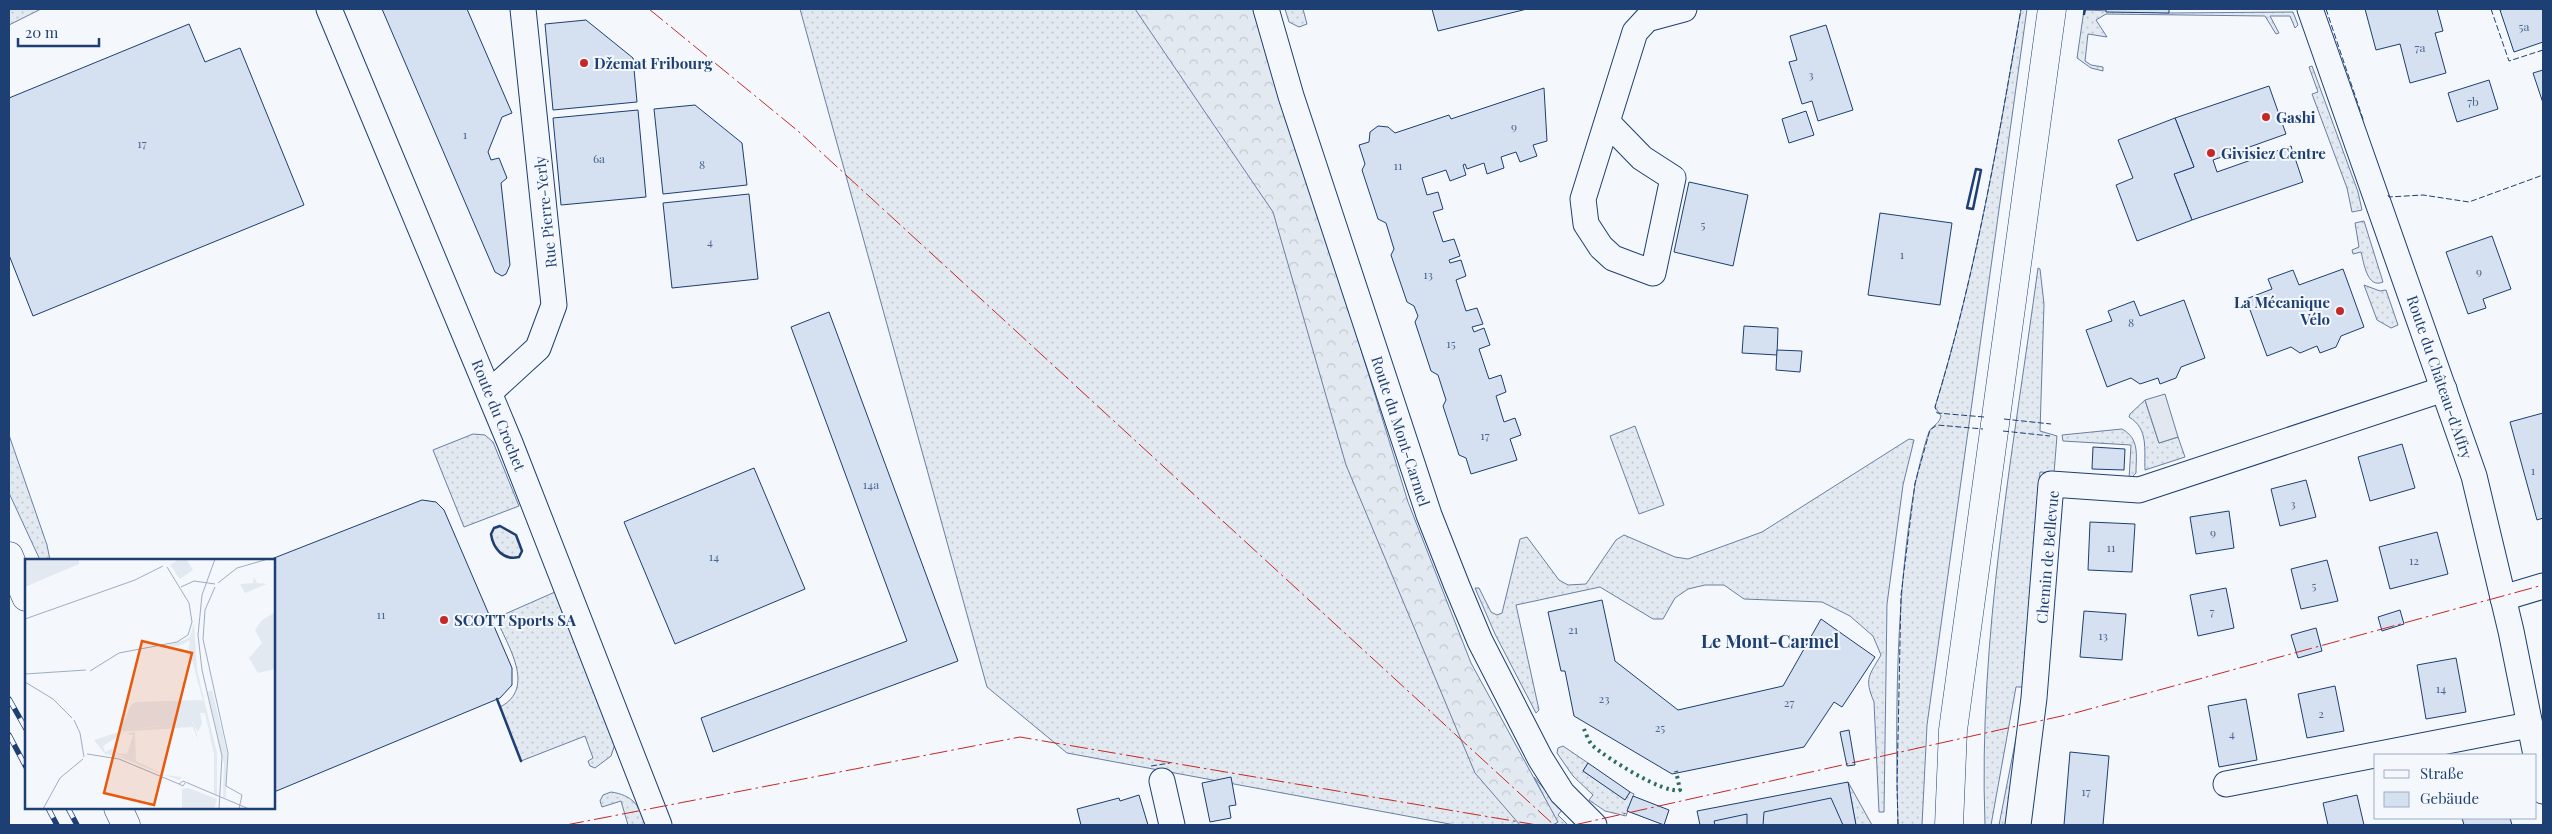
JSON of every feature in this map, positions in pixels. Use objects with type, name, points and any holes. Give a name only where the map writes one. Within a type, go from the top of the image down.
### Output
[{"type":"main road","points":[[1949,825],[1953,730],[1970,592],[2052,9]]},
{"type":"main road","points":[[9,556],[25,595]]},
{"type":"main road","points":[[1951,774],[1958,825]]},
{"type":"main road","points":[[118,809],[126,825]]},
{"type":"street","name":"Route du Crochet","points":[[329,9],[490,392],[659,825]]},
{"type":"street","name":"Rue Pierre-Yerly","points":[[490,392],[538,348],[554,305],[523,9]]},
{"type":"street","name":"Route du Mont-Carmel","points":[[1266,9],[1300,122],[1439,540],[1480,641],[1540,758],[1562,793],[1594,825]]},
{"type":"street","points":[[1607,122],[1642,158],[1673,178],[1653,273],[1614,258],[1594,238],[1586,224],[1583,199],[1635,32],[1647,19],[1684,9]]},
{"type":"street","name":"Route du Château-d'Affry","points":[[2310,9],[2474,476],[2503,598],[2536,754]]},
{"type":"street","name":"Chemin de Bellevue","points":[[2018,825],[2034,698],[2051,484],[2139,490],[2444,389]]},
{"type":"street","points":[[2503,598],[2543,586]]},
{"type":"street","points":[[2380,754],[2529,725]]},
{"type":"street","points":[[2226,784],[2374,755]]},
{"type":"street","name":"Route du Château-d'Affry","points":[[2537,761],[2543,791]]},
{"type":"street","points":[[1162,781],[1172,825]]},
{"type":"green space","points":[[9,9],[41,9],[9,25]]},
{"type":"green space","points":[[800,9],[1194,9],[1526,825],[1455,825],[1067,753],[987,687]]},
{"type":"green space","points":[[1135,9],[1256,9],[1408,502],[1471,663],[1558,822],[1553,825],[1520,825],[1475,773],[1346,465],[1273,212]]},
{"type":"green space","points":[[1285,9],[1303,9],[1307,24],[1299,27],[1289,22]]},
{"type":"green space","points":[[2021,9],[2027,9],[1927,725],[1922,825],[1898,825],[1897,698],[1900,611],[1915,485],[1926,440],[1930,430],[1941,416],[1935,407],[1974,259]]},
{"type":"green space","points":[[2084,10],[2169,13],[2293,12],[2298,25],[2295,28],[2290,16],[2270,16],[2279,33],[2276,34],[2265,16],[2106,14],[2096,20],[2107,37],[2088,34],[2085,61],[2091,65],[2103,67],[2103,71],[2091,68],[2077,58]]},
{"type":"green space","points":[[2312,66],[2358,192],[2362,210],[2352,212],[2347,188],[2312,94],[2318,92],[2309,67]]},
{"type":"green space","points":[[2364,221],[2383,282],[2373,282],[2367,274],[2361,252],[2353,254],[2352,250],[2359,247],[2355,223]]},
{"type":"green space","points":[[2038,268],[2040,269],[2044,304],[2040,431],[2057,436],[2054,473],[2040,472],[2024,687],[2016,687],[1991,825],[1985,825],[1984,755],[1992,615],[2008,476]]},
{"type":"green space","points":[[2364,285],[2380,291],[2386,290],[2398,325],[2391,328],[2377,320]]},
{"type":"green space","points":[[2145,400],[2159,443],[2178,437],[2185,457],[2145,470],[2143,434],[2129,417]]},
{"type":"green space","points":[[1635,426],[1664,505],[1639,514],[1610,436]]},
{"type":"green space","points":[[2122,429],[2132,438],[2136,448],[2136,473],[2129,480],[2131,445],[2063,441],[2062,435]]},
{"type":"green space","points":[[473,434],[485,435],[493,442],[519,506],[464,527],[433,450]]},
{"type":"green space","points":[[9,435],[47,545],[50,559],[40,559],[9,493]]},
{"type":"green space","points":[[1909,439],[1914,440],[1903,485],[1887,604],[1884,812],[1879,812],[1874,702],[1869,687],[1869,677],[1881,655],[1873,636],[1850,616],[1822,602],[1744,599],[1724,585],[1705,585],[1688,589],[1675,598],[1663,619],[1653,619],[1600,587],[1516,605],[1539,710],[1536,713],[1495,634],[1475,588],[1479,588],[1491,612],[1497,615],[1502,613],[1520,539],[1527,537],[1559,580],[1568,585],[1586,584],[1616,540],[1624,535],[1675,557],[1688,559],[1762,532]]},
{"type":"green space","points":[[500,526],[516,535],[522,551],[519,557],[513,558],[504,555],[494,544],[491,534],[494,528]]},
{"type":"green space","points":[[555,592],[609,721],[606,724],[615,744],[611,756],[595,768],[590,766],[588,761],[593,758],[585,736],[521,761],[500,707],[511,699],[517,689],[518,678],[512,653],[496,618]]},
{"type":"green space","points":[[2018,728],[2011,825],[1999,825]]},
{"type":"green space","points":[[1563,746],[1588,763],[1583,771],[1625,799],[1630,792],[1634,794],[1626,816],[1605,811],[1589,800],[1593,795],[1573,776],[1557,753],[1558,748]]},
{"type":"green space","points":[[1534,777],[1562,810],[1558,815],[1568,825],[1553,825],[1557,822]]},
{"type":"green space","points":[[1848,782],[1872,825],[1856,825]]},
{"type":"green space","points":[[611,792],[630,798],[641,812],[645,825],[628,825],[621,801],[602,807],[600,801],[603,795]]},
{"type":"shaded area","points":[[2165,394],[2178,437],[2159,443],[2145,400]]},
{"type":"building","points":[[382,9],[467,9],[512,113],[502,117],[488,152],[491,160],[499,158],[507,178],[501,183],[510,265],[506,274],[502,276],[495,272]]},
{"type":"building","points":[[1432,9],[1527,9],[1438,31]]},
{"type":"building","points":[[2106,9],[2169,9],[2169,13],[2106,12]]},
{"type":"building","points":[[2365,9],[2437,9],[2443,31],[2435,33],[2446,73],[2410,83],[2400,44],[2376,50]]},
{"type":"building","points":[[2543,9],[2543,42],[2514,52],[2500,10]]},
{"type":"building","points":[[586,20],[633,58],[637,102],[553,110],[545,24]]},
{"type":"building","points":[[189,24],[205,62],[240,48],[304,205],[33,316],[9,255],[9,98]]},
{"type":"building","points":[[1826,25],[1853,110],[1818,121],[1812,101],[1802,104],[1789,62],[1797,60],[1790,36]]},
{"type":"building","points":[[2543,70],[2543,103],[2533,73]]},
{"type":"building","points":[[2489,80],[2498,109],[2457,122],[2448,93]]},
{"type":"building","name":"Givisiez Centre","points":[[2269,86],[2286,134],[2213,160],[2217,172],[2291,146],[2303,182],[2192,220],[2174,174],[2194,167],[2175,118]]},
{"type":"building","points":[[1544,88],[1547,141],[1533,145],[1537,156],[1520,162],[1516,152],[1501,157],[1504,168],[1487,174],[1484,163],[1467,169],[1465,164],[1463,165],[1466,175],[1450,181],[1446,170],[1422,178],[1427,195],[1438,192],[1443,209],[1433,212],[1443,242],[1454,239],[1460,256],[1449,260],[1450,263],[1461,260],[1466,276],[1456,280],[1466,311],[1477,308],[1483,324],[1472,327],[1474,332],[1484,328],[1490,345],[1479,349],[1489,379],[1501,375],[1506,392],[1496,396],[1504,422],[1515,418],[1521,435],[1510,439],[1517,460],[1471,474],[1466,458],[1459,455],[1443,406],[1446,400],[1438,375],[1431,371],[1415,322],[1418,316],[1414,306],[1407,302],[1391,255],[1394,249],[1386,223],[1378,219],[1362,170],[1365,164],[1359,145],[1369,142],[1370,132],[1378,126],[1388,127],[1395,133],[1449,115],[1451,119]]},
{"type":"building","points":[[695,105],[742,143],[747,185],[663,194],[654,109]]},
{"type":"building","points":[[638,110],[646,197],[561,205],[553,118]]},
{"type":"building","points":[[1806,111],[1814,135],[1789,143],[1782,119]]},
{"type":"building","points":[[2175,118],[2194,167],[2174,174],[2192,220],[2137,241],[2116,185],[2133,178],[2118,140]]},
{"type":"building","points":[[1689,182],[1748,195],[1733,266],[1674,252]]},
{"type":"building","points":[[749,194],[758,279],[672,288],[663,203]]},
{"type":"building","points":[[1880,213],[1952,223],[1940,305],[1868,295]]},
{"type":"building","points":[[2492,236],[2511,289],[2483,299],[2486,308],[2468,314],[2446,252]]},
{"type":"building","points":[[2343,269],[2364,327],[2341,336],[2336,347],[2320,353],[2317,346],[2300,353],[2291,347],[2267,356],[2246,299],[2272,289],[2268,279],[2293,270],[2299,285]]},
{"type":"building","points":[[2184,300],[2205,358],[2181,367],[2176,378],[2160,384],[2158,378],[2140,384],[2131,378],[2107,387],[2086,330],[2112,321],[2108,311],[2134,301],[2140,316]]},
{"type":"building","points":[[829,312],[958,661],[713,752],[701,718],[907,641],[791,327]]},
{"type":"building","points":[[1744,326],[1778,328],[1777,355],[1742,353]]},
{"type":"building","points":[[1777,350],[1802,351],[1800,372],[1776,370]]},
{"type":"building","points":[[2543,413],[2543,518],[2537,520],[2510,422]]},
{"type":"building","points":[[2402,444],[2415,488],[2370,501],[2358,457]]},
{"type":"building","points":[[2093,447],[2125,449],[2124,470],[2092,469]]},
{"type":"building","points":[[754,468],[805,589],[675,644],[624,522]]},
{"type":"building","points":[[2306,480],[2316,517],[2280,526],[2271,489]]},
{"type":"building","points":[[422,500],[436,502],[444,510],[512,668],[512,685],[500,698],[275,792],[275,559],[272,559]]},
{"type":"building","points":[[2229,511],[2234,548],[2196,554],[2190,517]]},
{"type":"building","points":[[2090,522],[2135,524],[2132,572],[2088,570]]},
{"type":"building","points":[[2437,532],[2448,574],[2390,589],[2379,547]]},
{"type":"building","points":[[2327,560],[2338,601],[2301,609],[2291,569]]},
{"type":"building","points":[[2226,588],[2234,628],[2198,636],[2190,595]]},
{"type":"building","points":[[1602,600],[1615,661],[1678,710],[1783,686],[1821,619],[1875,657],[1842,707],[1834,702],[1804,747],[1672,774],[1574,716],[1565,671],[1561,671],[1548,612]]},
{"type":"building","points":[[2400,610],[2404,624],[2382,631],[2378,617]]},
{"type":"building","points":[[2084,611],[2126,614],[2122,660],[2080,657]]},
{"type":"building","points":[[2316,628],[2322,651],[2298,658],[2291,635]]},
{"type":"building","points":[[2456,658],[2466,712],[2426,719],[2417,665]]},
{"type":"building","points":[[2335,686],[2344,731],[2307,738],[2298,694]]},
{"type":"building","points":[[2246,699],[2257,760],[2219,767],[2208,706]]},
{"type":"building","points":[[1849,730],[1855,765],[1847,766],[1840,732]]},
{"type":"building","points":[[2070,752],[2109,756],[2103,825],[2064,825]]},
{"type":"building","points":[[1588,763],[1630,792],[1625,800],[1583,771]]},
{"type":"building","points":[[1231,777],[1236,805],[1229,806],[1231,818],[1210,822],[1202,783]]},
{"type":"building","points":[[1848,782],[1856,825],[1700,825],[1697,811]]},
{"type":"building","points":[[1139,795],[1148,825],[1081,825],[1077,809],[1119,798],[1120,801]]},
{"type":"building","points":[[2357,795],[2364,825],[2328,825],[2323,803]]},
{"type":"building","points":[[1633,796],[1669,810],[1664,825],[1627,811]]},
{"type":"building","points":[[1831,798],[1843,825],[1763,825],[1764,812]]},
{"type":"building","points":[[1747,814],[1747,825],[1715,825],[1714,821]]},
{"type":"building","points":[[2462,819],[2510,819],[2512,825],[2464,825]]},
{"type":"railway","points":[[9,699],[25,727]]},
{"type":"railway","points":[[9,735],[25,765]]},
{"type":"railway","points":[[49,809],[57,825]]},
{"type":"railway","points":[[69,809],[77,825]]},
{"type":"hedge","points":[[1584,729],[1593,746],[1622,766],[1649,781],[1672,790],[1680,790],[1676,771]]},
{"type":"fence","points":[[1984,417],[1937,413],[1935,407],[1974,259],[2021,9]]},
{"type":"fence","points":[[2326,9],[2364,122]]},
{"type":"fence","points":[[2491,9],[2509,61],[2543,50]]},
{"type":"fence","points":[[2388,195],[2389,197],[2423,195],[2469,202],[2543,175]]},
{"type":"fence","points":[[2004,419],[2051,424]]},
{"type":"fence","points":[[1898,825],[1897,785],[1901,595],[1915,483],[1930,430],[1937,425],[1983,429]]},
{"type":"fence","points":[[2003,431],[2050,436]]},
{"type":"fence","points":[[1151,766],[1170,763]]},
{"type":"wall","points":[[2084,14],[2085,9]]},
{"type":"wall","points":[[1976,169],[1981,170],[1973,209],[1967,208],[1976,169]]},
{"type":"wall","points":[[500,526],[516,535],[522,551],[519,557],[513,558],[504,555],[494,544],[491,534],[494,528],[500,526]]},
{"type":"wall","points":[[497,699],[521,761]]},
{"type":"power","points":[[649,9],[798,131],[1554,825]]},
{"type":"power","points":[[1574,825],[2075,713],[2543,585]]},
{"type":"power","points":[[566,825],[1020,737],[1537,825]]},
{"type":"place","name":"Džemat Fribourg","points":[[584,63]]},
{"type":"place","name":"Gashi","points":[[2266,117]]},
{"type":"place","name":"Givisiez Centre","points":[[2211,153]]},
{"type":"place","name":"La Mécanique Vélo","points":[[2340,311]]},
{"type":"place","name":"SCOTT Sports SA","points":[[444,620]]},
{"type":"district","name":"Le Mont-Carmel","points":[[1770,641]]}]
